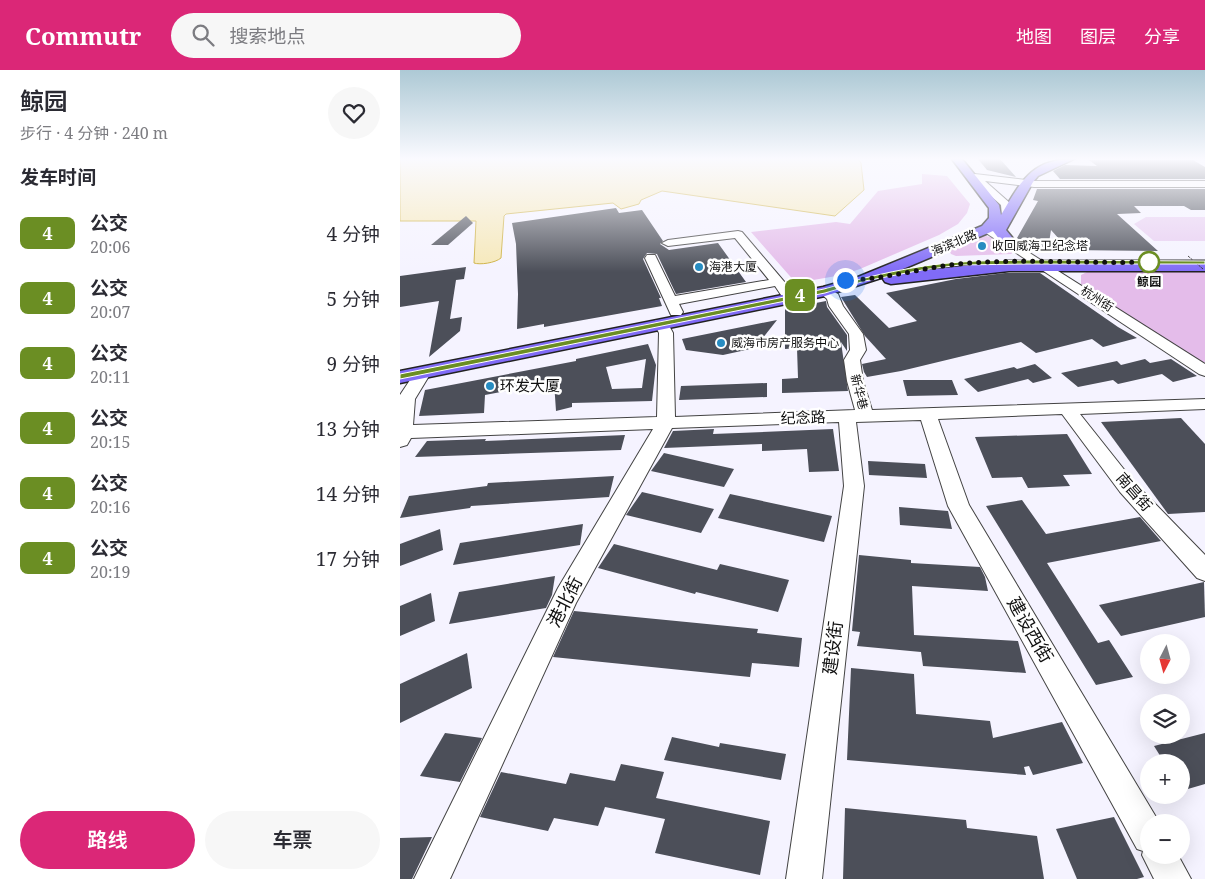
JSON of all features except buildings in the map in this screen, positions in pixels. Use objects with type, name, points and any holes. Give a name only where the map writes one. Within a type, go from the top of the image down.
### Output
[{"type":"main road","points":[[970,197],[980,212],[982,221],[987,229]]},
{"type":"main road","name":"海滨北路","points":[[400,367],[670,312],[864,280],[987,229],[995,218],[995,208],[987,197]]},
{"type":"main road","points":[[1008,241],[999,230],[1018,197]]},
{"type":"main road","name":"海滨北路","points":[[400,376],[782,287],[832,286],[963,232],[980,212]]},
{"type":"main road","points":[[864,280],[922,268],[960,264],[1204,266]]},
{"type":"main road","points":[[832,286],[944,272],[1042,264],[1204,266]]},
{"type":"street","points":[[997,197],[1006,204],[1007,216]]},
{"type":"street","name":"杭州街","points":[[987,229],[1203,368]]},
{"type":"street","points":[[668,243],[738,234],[782,287]]},
{"type":"street","name":"港北街","points":[[432,879],[567,596],[666,422],[666,333],[670,312],[651,258]]},
{"type":"street","points":[[1072,283],[1084,266]]},
{"type":"street","name":"新华巷","points":[[832,286],[832,297],[836,306],[856,334],[858,350],[852,360],[856,416]]},
{"type":"street","points":[[401,435],[406,399],[424,370]]},
{"type":"street","name":"纪念路","points":[[401,435],[666,422],[928,415],[1205,404]]},
{"type":"street","name":"南昌街","points":[[1068,410],[1128,486],[1205,571]]},
{"type":"street","name":"建设西街","points":[[928,415],[959,506],[1140,821]]},
{"type":"street","name":"建设街","points":[[804,879],[854,486],[856,416]]},
{"type":"street","points":[[1164,864],[1173,879]]},
{"type":"path","points":[[1188,256],[1204,266]]},
{"type":"shaded area","points":[[400,197],[649,197],[641,200],[639,204],[621,209],[613,203],[506,214],[504,216],[501,258],[484,264],[474,263],[476,221],[400,221]]},
{"type":"shaded area","points":[[702,197],[856,197],[835,216]]},
{"type":"shaded area","points":[[873,197],[964,197],[970,204],[967,213],[958,224],[939,235],[860,269],[842,275],[796,283],[751,232],[836,222],[850,224]]},
{"type":"shaded area","points":[[1146,217],[1205,217],[1205,241],[1154,241],[1134,224]]},
{"type":"shaded area","points":[[979,237],[995,238],[1015,251],[1011,254],[956,256],[951,254],[949,250]]},
{"type":"shaded area","name":"鲸园","points":[[1091,270],[1205,270],[1205,362],[1202,363],[1081,284],[1081,275]]},
{"type":"bus line","name":"4","points":[[400,377],[424,370],[825,291],[864,280],[922,268],[960,264],[1026,262],[1205,262]]},
{"type":"place","name":"收回威海卫纪念塔","points":[[982,246]]},
{"type":"place","name":"鲸园","points":[[1149,262]]},
{"type":"place","name":"海港大厦","points":[[699,267]]},
{"type":"place","name":"威海市房产服务中心","points":[[721,343]]},
{"type":"place","name":"环发大厦","points":[[490,386]]},
{"type":"route","points":[[845,280],[864,280],[922,268],[960,264],[1149,262]]}]
